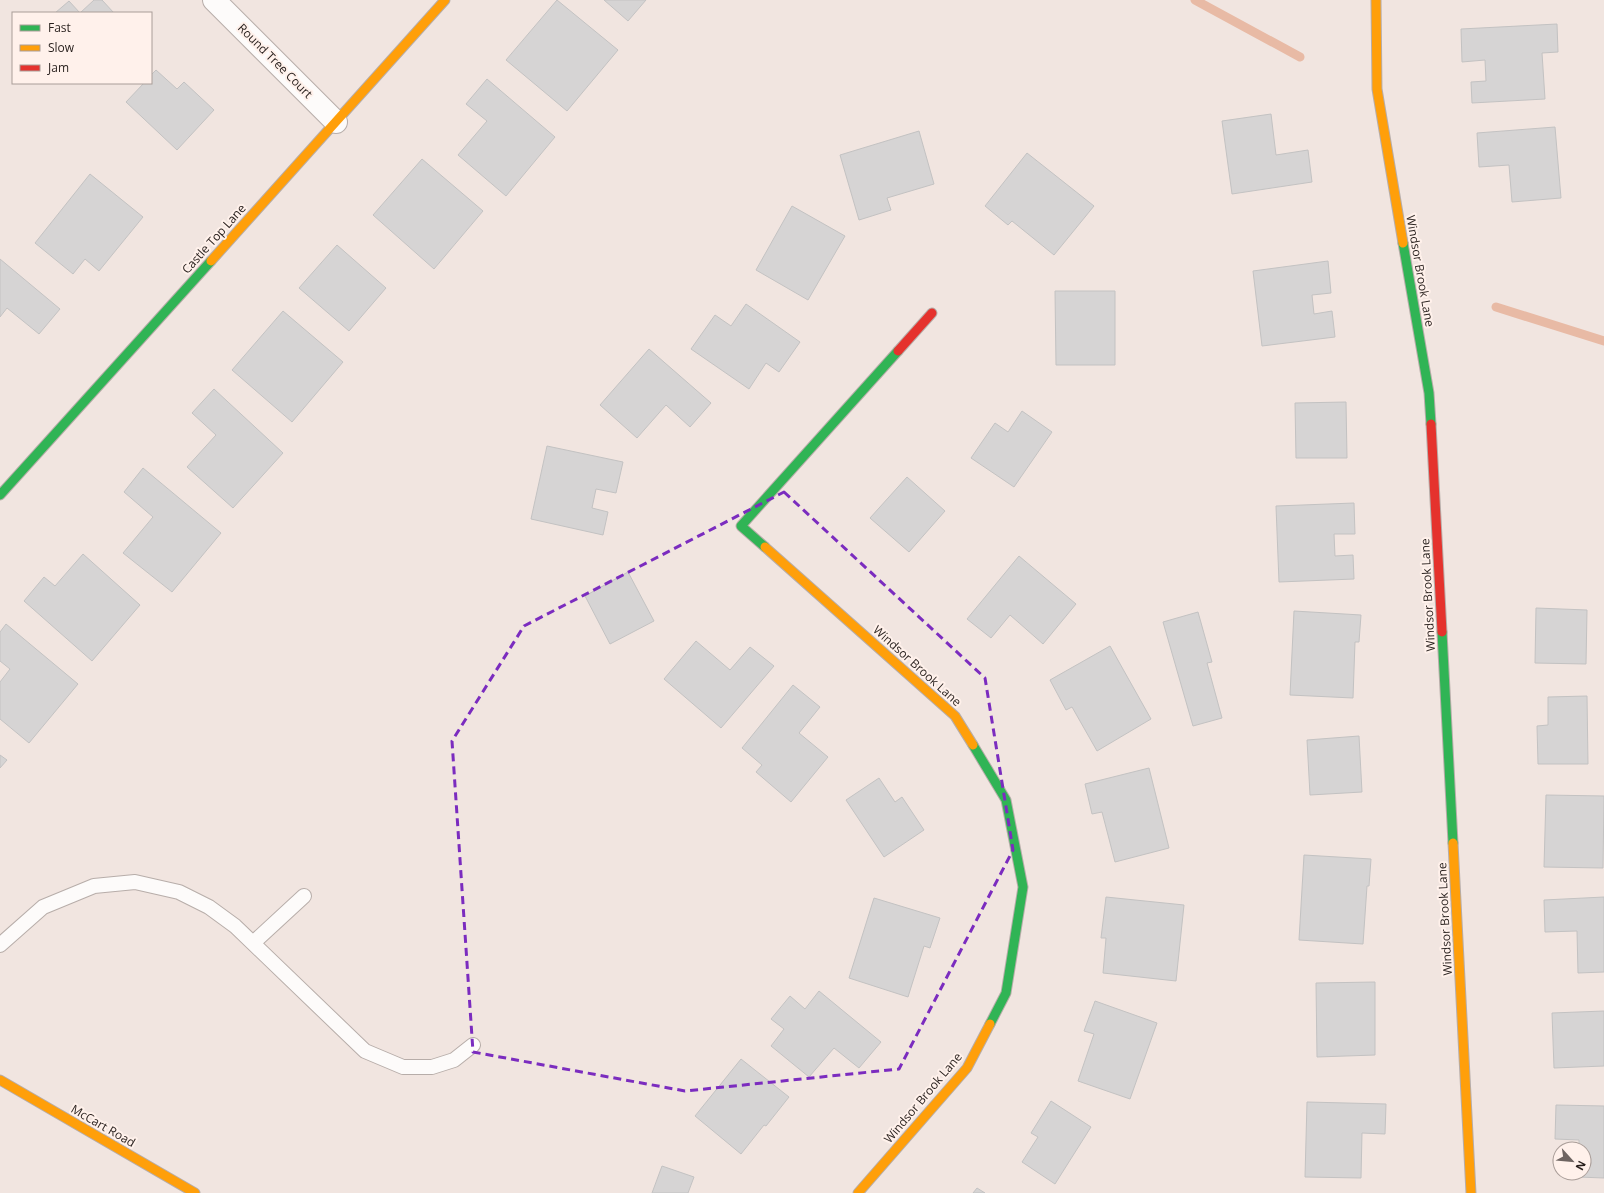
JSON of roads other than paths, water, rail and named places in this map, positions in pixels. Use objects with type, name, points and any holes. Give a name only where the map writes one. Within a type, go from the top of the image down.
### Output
[{"type":"street","name":"Round Tree Court","points":[[214,0],[336,122]]},
{"type":"street","name":"Castle Top Lane","points":[[0,495],[446,0]]},
{"type":"street","name":"Windsor Brook Lane","points":[[1376,0],[1377,89],[1429,393],[1471,1193]]},
{"type":"street","name":"Windsor Brook Lane","points":[[858,1193],[967,1068],[1006,993],[1023,887],[1006,800],[955,716],[741,526],[932,313]]},
{"type":"street","name":"McCart Road","points":[[0,1080],[195,1193]]},
{"type":"lane","points":[[0,945],[43,907],[94,886],[135,882],[178,892],[210,907],[235,926],[365,1051],[403,1067],[432,1067],[454,1060],[473,1045]]},
{"type":"lane","points":[[253,943],[304,896]]},
{"type":"waterway","points":[[1195,0],[1300,57]]},
{"type":"waterway","points":[[1496,307],[1604,341]]}]
